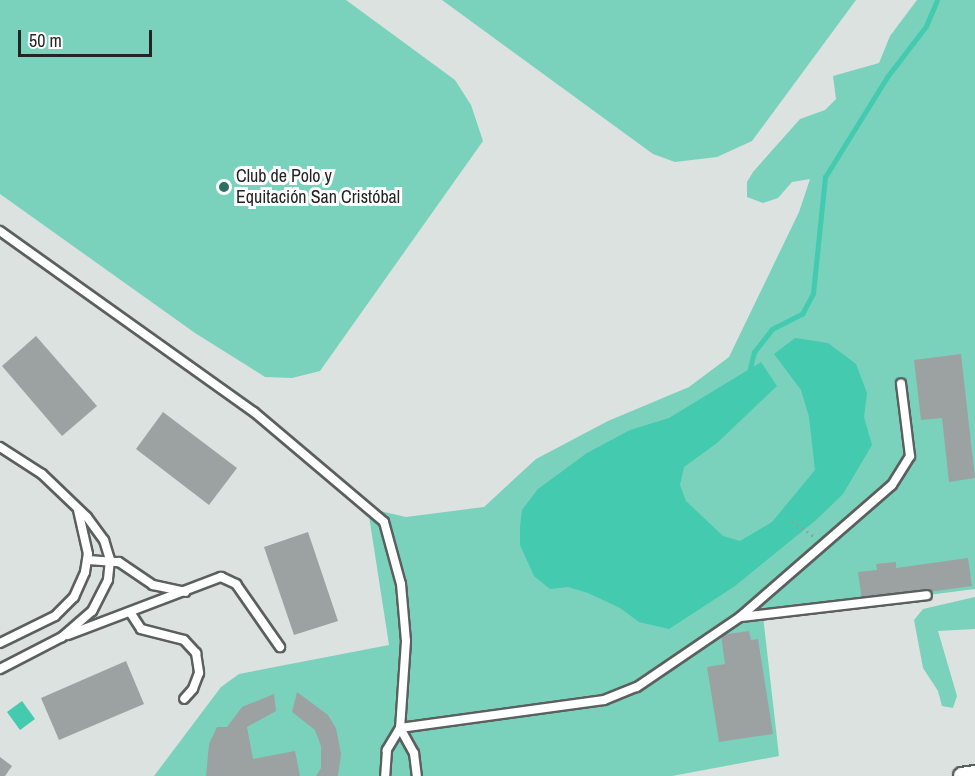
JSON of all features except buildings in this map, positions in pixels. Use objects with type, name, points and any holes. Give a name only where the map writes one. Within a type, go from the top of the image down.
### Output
[{"type":"street","points":[[962,776],[975,774]]},
{"type":"lane","points":[[0,231],[254,412],[384,522],[401,584],[406,641],[400,728],[387,750],[385,776]]},
{"type":"lane","points":[[400,728],[604,700],[637,687],[740,617],[892,485],[910,456],[901,384]]},
{"type":"lane","points":[[0,447],[42,474],[78,510],[101,534],[110,560],[108,580],[97,604],[62,637]]},
{"type":"lane","points":[[0,643],[64,609],[78,588],[88,560],[86,531],[78,510]]},
{"type":"lane","points":[[88,560],[119,562],[153,585],[185,592]]},
{"type":"lane","points":[[0,669],[62,637],[220,577],[229,578],[280,647]]},
{"type":"lane","points":[[740,617],[927,596]]},
{"type":"lane","points":[[130,612],[141,629],[184,640],[196,653],[199,673],[193,689],[184,699]]},
{"type":"lane","points":[[400,728],[414,753],[417,776]]},
{"type":"path","points":[[792,521],[820,541]]},
{"type":"shaded area","name":"Club de Polo y Equitación San Cristóbal","points":[[0,0],[346,0],[455,80],[471,105],[483,141],[320,371],[292,378],[265,377],[195,333],[0,194]]},
{"type":"shaded area","points":[[442,0],[856,0],[752,141],[717,157],[675,162],[653,154]]},
{"type":"shaded area","points":[[917,0],[975,0],[975,589],[763,616],[779,756],[672,776],[154,776],[221,687],[239,674],[389,645],[369,516],[380,511],[406,517],[484,507],[536,459],[608,421],[689,387],[729,357],[799,212],[810,179],[792,182],[778,198],[763,203],[747,197],[747,182],[753,172],[800,119],[825,110],[836,99],[833,76],[879,63],[890,36]]},
{"type":"shaded area","points":[[795,338],[828,343],[856,364],[867,393],[864,417],[872,445],[843,494],[816,520],[735,586],[669,629],[639,622],[620,608],[588,593],[568,587],[550,589],[534,576],[520,545],[520,527],[522,510],[538,489],[587,453],[630,430],[669,418],[761,362],[777,386],[717,443],[684,467],[680,485],[686,501],[723,536],[740,541],[772,522],[815,470],[809,417],[801,390],[774,354]]},
{"type":"shaded area","points":[[975,597],[975,629],[938,631],[957,696],[953,708],[942,706],[938,691],[923,668],[914,620],[923,609]]},
{"type":"shaded area","points":[[22,701],[35,719],[20,730],[7,712]]},
{"type":"waterway","points":[[749,372],[754,352],[772,329],[802,314],[813,293],[825,177],[887,77],[926,26],[937,0]]},
{"type":"place","name":"Club de Polo y Equitación San Cristóbal","points":[[224,187]]}]
